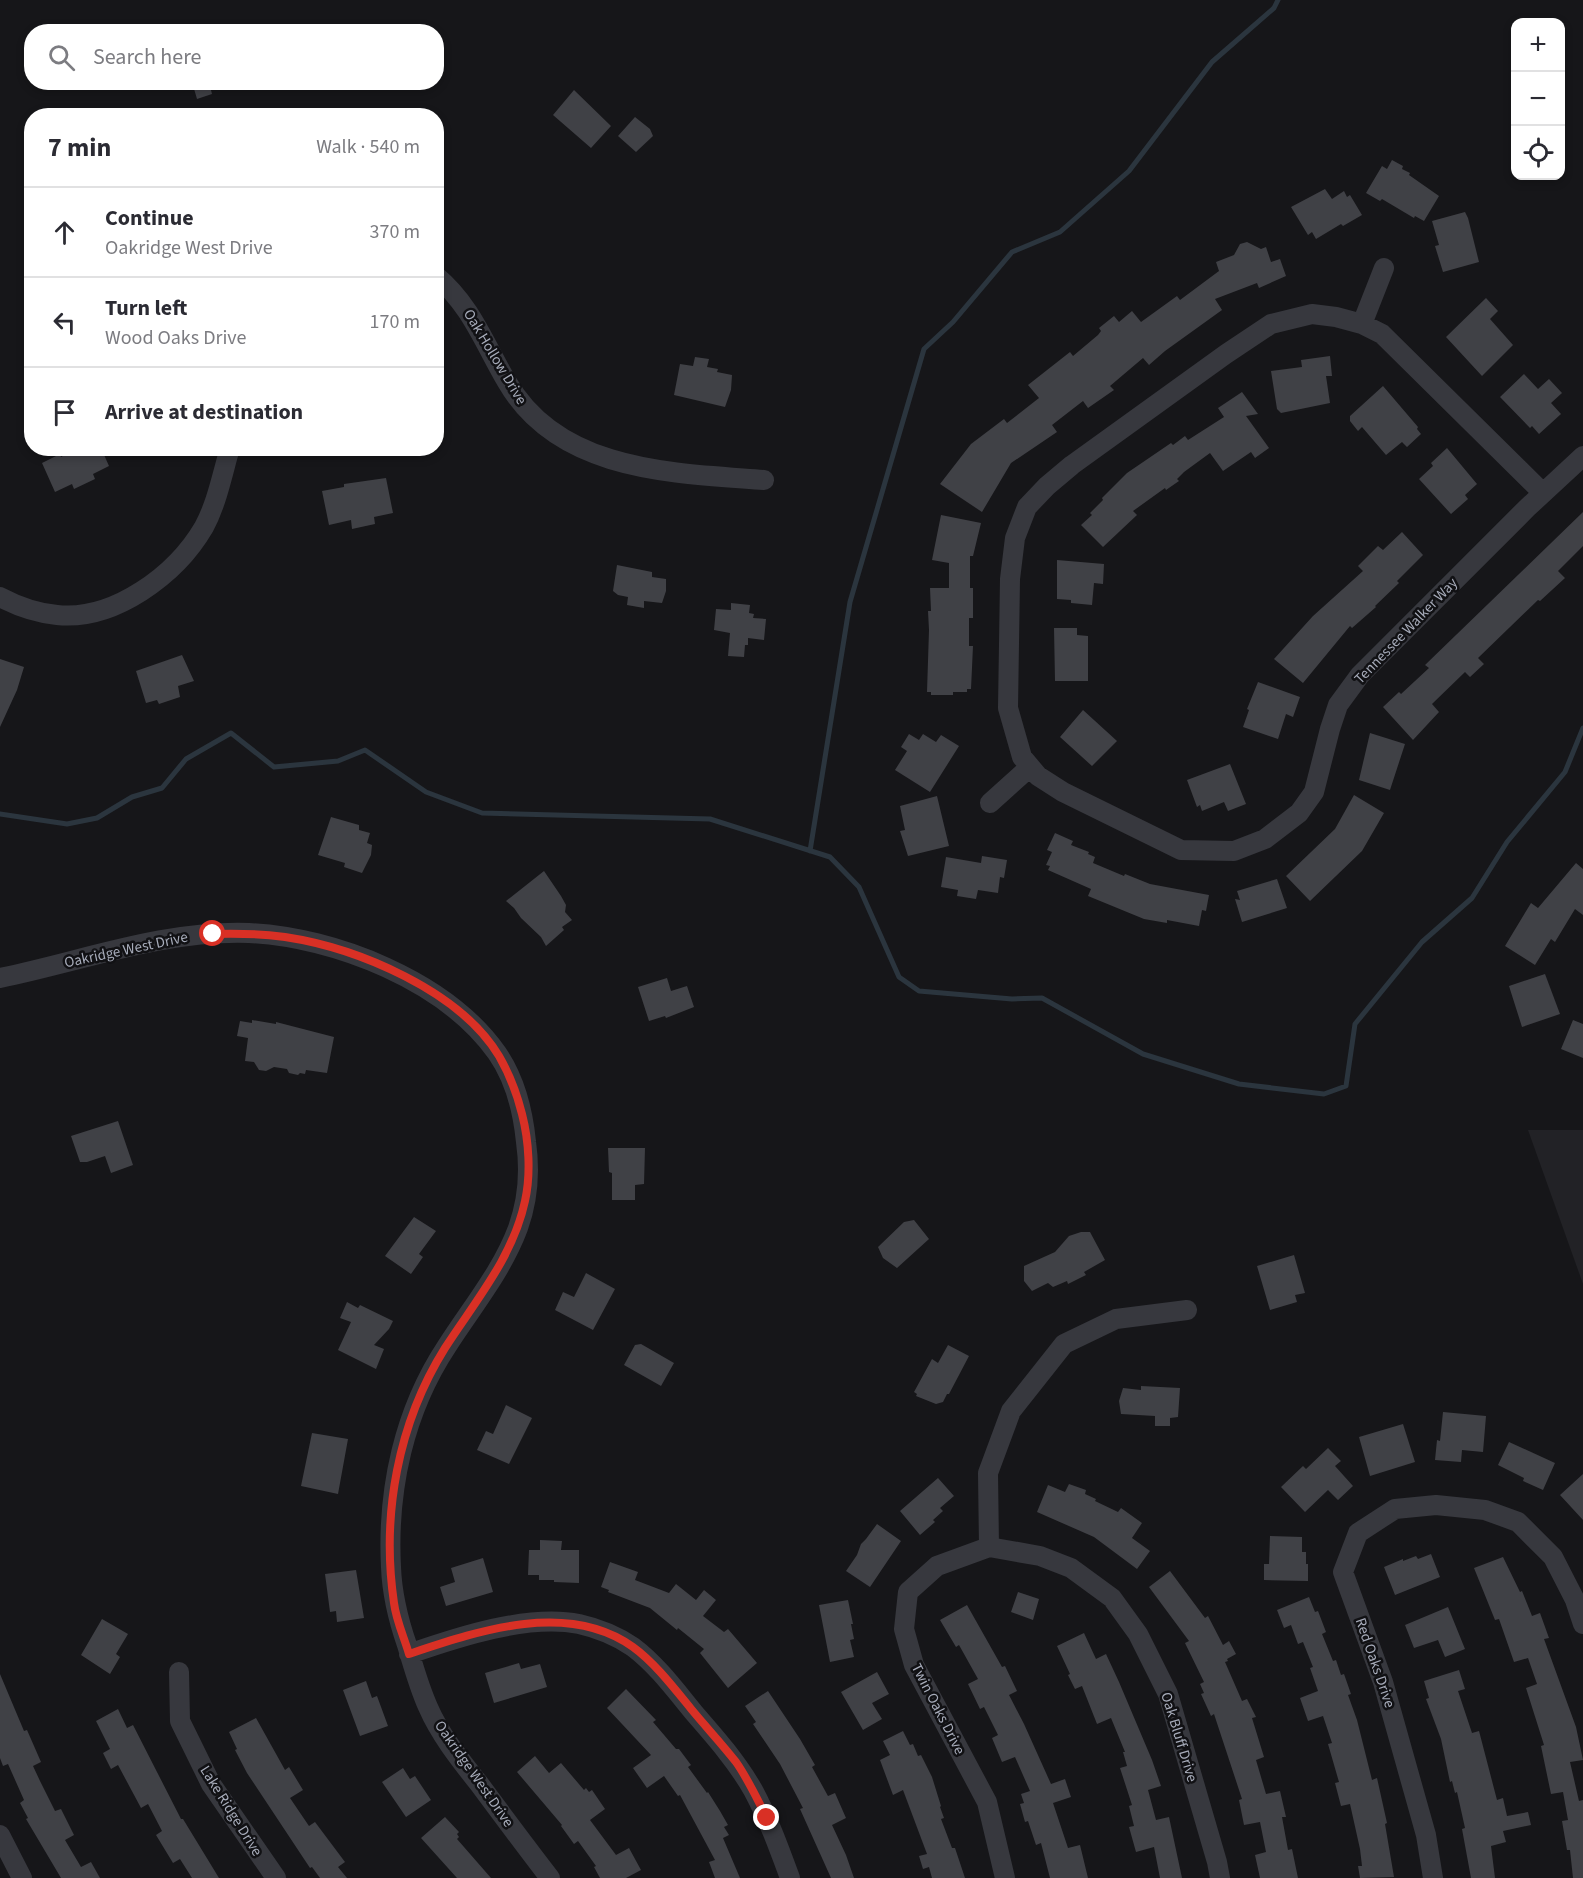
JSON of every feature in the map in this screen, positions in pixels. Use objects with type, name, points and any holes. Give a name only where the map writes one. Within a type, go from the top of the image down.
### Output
[{"type":"street","points":[[1362,324],[1384,268]]},
{"type":"street","name":"Oak Hollow Drive","points":[[444,282],[452,289],[484,337],[507,383],[525,408],[551,432],[588,451],[644,469],[765,480]]},
{"type":"street","name":"Tennessee Walker Way","points":[[1543,492],[1383,334],[1362,324],[1312,314],[1271,324],[1072,465],[1027,507],[1015,538],[1010,579],[1008,708],[1022,757],[1038,776],[1063,792],[1181,850],[1234,851],[1265,839],[1299,813],[1314,792],[1338,705],[1360,675],[1543,492],[1583,456]]},
{"type":"street","points":[[0,597],[35,611],[58,616],[83,614],[112,606],[137,593],[163,576],[190,548],[204,527],[213,508],[228,456]]},
{"type":"street","points":[[990,803],[1030,767]]},
{"type":"street","name":"Oakridge West Drive","points":[[0,978],[166,938],[222,933],[287,937],[345,952],[424,987],[455,1008],[477,1029],[498,1055],[515,1087],[525,1125],[528,1159],[526,1198],[518,1228],[499,1268],[444,1350],[414,1408],[402,1444],[395,1477],[390,1566],[394,1605],[428,1709],[453,1751],[550,1878]]},
{"type":"street","points":[[989,1547],[988,1473],[999,1442],[1011,1411],[1064,1344],[1116,1319],[1186,1310]]},
{"type":"street","name":"Red Oaks Drive","points":[[1432,1878],[1426,1835],[1383,1682],[1343,1572],[1358,1533],[1395,1509],[1436,1505],[1485,1510],[1518,1522],[1553,1557],[1575,1600],[1583,1624]]},
{"type":"street","name":"Twin Oaks Drive","points":[[989,1547],[937,1566],[908,1592],[904,1629],[914,1665],[987,1802],[1005,1878]]},
{"type":"street","name":"Oak Bluff Drive","points":[[989,1547],[1040,1556],[1071,1568],[1112,1598],[1138,1634],[1168,1694],[1220,1878]]},
{"type":"street","points":[[409,1654],[458,1637],[516,1625],[546,1623],[577,1624],[606,1632],[633,1647],[674,1688],[736,1763],[767,1818],[790,1878]]},
{"type":"street","name":"Lake Ridge Drive","points":[[179,1672],[180,1721],[211,1784],[276,1878]]},
{"type":"street","points":[[0,1835],[22,1878]]},
{"type":"shaded area","points":[[1528,1130],[1583,1130],[1583,1284]]},
{"type":"building","points":[[194,90],[211,90],[212,94],[197,99]]},
{"type":"building","points":[[574,90],[611,126],[591,148],[553,115]]},
{"type":"building","points":[[635,117],[650,129],[653,136],[636,152],[618,136]]},
{"type":"building","points":[[1392,160],[1403,166],[1402,169],[1410,173],[1409,175],[1439,196],[1424,221],[1366,193],[1382,166],[1387,169]]},
{"type":"building","points":[[1325,189],[1332,199],[1344,191],[1347,197],[1350,195],[1362,215],[1316,239],[1312,232],[1308,235],[1291,207]]},
{"type":"building","points":[[1465,212],[1479,262],[1443,272],[1435,246],[1439,245],[1432,221]]},
{"type":"building","points":[[1247,242],[1261,249],[1266,247],[1271,262],[1280,259],[1286,276],[1259,288],[1257,283],[1215,299],[1222,310],[1149,365],[1143,358],[1110,386],[1114,390],[1088,408],[1083,401],[1052,425],[1057,432],[1011,463],[982,512],[940,484],[971,444],[1004,419],[1007,423],[1039,398],[1028,385],[1070,352],[1073,356],[1098,335],[1101,331],[1099,328],[1114,316],[1119,322],[1132,311],[1141,322],[1177,296],[1180,300],[1219,271],[1216,262],[1234,255],[1240,244]]},
{"type":"building","points":[[1486,298],[1498,311],[1490,319],[1513,345],[1482,376],[1446,337]]},
{"type":"building","points":[[1330,356],[1332,376],[1326,376],[1330,403],[1281,413],[1277,409],[1271,371],[1302,367],[1301,360]]},
{"type":"building","points":[[695,357],[709,359],[707,367],[732,375],[731,390],[725,407],[674,395],[680,364],[693,366]]},
{"type":"building","points":[[1524,374],[1538,389],[1549,379],[1562,393],[1551,403],[1561,414],[1539,434],[1532,426],[1530,428],[1500,397]]},
{"type":"building","points":[[1383,386],[1418,427],[1421,434],[1407,447],[1402,442],[1386,455],[1362,427],[1358,431],[1350,421],[1350,416]]},
{"type":"building","points":[[1242,392],[1258,414],[1246,416],[1269,448],[1255,458],[1251,452],[1223,471],[1210,453],[1184,472],[1177,479],[1179,481],[1133,511],[1137,515],[1103,547],[1081,525],[1092,515],[1090,513],[1103,500],[1102,498],[1127,473],[1171,443],[1173,445],[1185,436],[1188,440],[1224,417],[1218,408]]},
{"type":"building","points":[[1447,448],[1477,484],[1465,495],[1468,499],[1451,514],[1419,479],[1433,466],[1431,463]]},
{"type":"building","points":[[56,456],[105,456],[109,466],[93,474],[95,479],[74,489],[72,484],[55,492],[42,463]]},
{"type":"building","points":[[386,478],[393,513],[374,517],[375,524],[352,529],[351,520],[329,525],[322,491],[344,487],[344,484]]},
{"type":"building","points":[[1583,512],[1583,546],[1558,571],[1565,578],[1540,601],[1538,600],[1478,658],[1484,664],[1470,677],[1465,672],[1432,704],[1439,712],[1413,740],[1383,707],[1429,668],[1425,665]]},
{"type":"building","points":[[941,515],[981,523],[973,556],[970,556],[970,588],[973,588],[973,618],[969,618],[969,646],[973,646],[971,689],[967,689],[967,692],[953,692],[953,695],[931,695],[931,692],[927,692],[930,588],[949,588],[949,563],[932,560]]},
{"type":"building","points":[[1402,532],[1423,555],[1397,581],[1399,583],[1376,607],[1352,628],[1350,626],[1303,683],[1274,659],[1313,616],[1363,571],[1358,566],[1378,546],[1383,550]]},
{"type":"building","points":[[1057,560],[1104,564],[1103,584],[1094,583],[1092,605],[1057,599]]},
{"type":"building","points":[[617,565],[652,572],[652,577],[666,579],[666,591],[662,603],[644,601],[644,608],[627,605],[628,597],[618,595],[613,591]]},
{"type":"building","points":[[731,603],[750,605],[749,613],[754,614],[753,618],[766,619],[764,640],[748,638],[744,657],[728,656],[730,633],[714,630],[716,609],[731,610]]},
{"type":"building","points":[[1054,628],[1077,628],[1077,635],[1088,636],[1088,681],[1055,681]]},
{"type":"building","points":[[182,655],[194,681],[178,686],[180,697],[159,704],[157,700],[146,703],[136,671]]},
{"type":"building","points":[[0,659],[24,667],[17,690],[0,727]]},
{"type":"building","points":[[1258,682],[1300,697],[1293,717],[1286,714],[1278,739],[1243,727],[1249,710],[1247,709]]},
{"type":"building","points":[[1083,710],[1117,741],[1092,766],[1060,737]]},
{"type":"building","points":[[1370,733],[1405,744],[1390,790],[1359,780]]},
{"type":"building","points":[[909,734],[919,740],[923,734],[936,742],[941,735],[959,746],[930,792],[895,770],[907,751],[901,747]]},
{"type":"building","points":[[1230,764],[1246,804],[1228,811],[1224,802],[1202,811],[1200,805],[1197,807],[1187,780]]},
{"type":"building","points":[[1354,795],[1384,813],[1362,851],[1310,901],[1286,876],[1335,829]]},
{"type":"building","points":[[937,796],[949,846],[908,856],[900,831],[905,830],[900,806]]},
{"type":"building","points":[[331,817],[359,825],[359,830],[370,833],[367,843],[372,845],[371,855],[362,873],[344,867],[345,863],[318,855]]},
{"type":"building","points":[[1055,833],[1073,841],[1071,845],[1089,852],[1088,854],[1095,857],[1093,863],[1124,876],[1125,874],[1150,884],[1209,895],[1206,911],[1202,910],[1199,926],[1167,920],[1167,923],[1144,919],[1088,896],[1091,889],[1048,870],[1050,866],[1046,865],[1052,852],[1047,850]]},
{"type":"building","points":[[982,856],[1007,860],[1004,878],[1000,877],[998,893],[978,890],[976,899],[957,896],[958,890],[941,887],[946,857],[981,863]]},
{"type":"building","points":[[1576,863],[1583,869],[1583,915],[1575,909],[1555,942],[1551,939],[1535,965],[1505,946],[1531,903],[1538,908]]},
{"type":"building","points":[[544,871],[561,896],[566,905],[565,912],[572,920],[562,927],[564,930],[546,946],[541,937],[506,901]]},
{"type":"building","points":[[1277,879],[1287,908],[1242,922],[1235,899],[1240,900],[1237,891]]},
{"type":"building","points":[[1545,974],[1560,1014],[1522,1027],[1509,986]]},
{"type":"building","points":[[667,978],[671,991],[687,986],[694,1007],[666,1018],[665,1016],[649,1021],[638,987]]},
{"type":"building","points":[[252,1020],[276,1024],[276,1022],[334,1037],[327,1073],[306,1070],[305,1074],[298,1075],[289,1073],[287,1069],[274,1067],[266,1071],[259,1070],[254,1062],[245,1061],[248,1038],[237,1036],[240,1021],[252,1023]]},
{"type":"building","points":[[1573,1020],[1583,1024],[1583,1058],[1561,1049]]},
{"type":"building","points":[[118,1121],[133,1165],[111,1173],[105,1156],[80,1162],[71,1136]]},
{"type":"building","points":[[608,1148],[645,1148],[644,1184],[635,1185],[635,1200],[612,1200],[612,1173],[609,1172]]},
{"type":"building","points":[[414,1217],[436,1231],[419,1254],[423,1257],[411,1274],[385,1256]]},
{"type":"building","points":[[914,1220],[929,1239],[897,1268],[883,1258],[878,1247],[904,1222]]},
{"type":"building","points":[[1090,1232],[1105,1260],[1084,1272],[1086,1275],[1068,1284],[1067,1281],[1053,1287],[1048,1283],[1032,1291],[1024,1281],[1024,1266],[1055,1252],[1069,1236]]},
{"type":"building","points":[[1294,1255],[1305,1293],[1295,1295],[1297,1302],[1270,1310],[1257,1266]]},
{"type":"building","points":[[586,1273],[615,1289],[593,1330],[555,1310],[563,1292],[574,1297]]},
{"type":"building","points":[[347,1302],[358,1308],[360,1305],[393,1321],[389,1329],[374,1345],[384,1349],[376,1369],[338,1350],[351,1322],[340,1318]]},
{"type":"building","points":[[641,1344],[674,1363],[661,1386],[624,1365],[635,1345]]},
{"type":"building","points":[[948,1345],[969,1356],[949,1394],[943,1402],[936,1404],[916,1396],[914,1392],[932,1359],[938,1363]]},
{"type":"building","points":[[1141,1386],[1180,1388],[1178,1417],[1170,1418],[1170,1426],[1155,1426],[1155,1416],[1121,1414],[1119,1401],[1123,1388],[1141,1390]]},
{"type":"building","points":[[506,1405],[532,1418],[509,1464],[477,1450],[486,1431],[493,1434]]},
{"type":"building","points":[[1443,1412],[1486,1416],[1483,1452],[1462,1450],[1461,1462],[1435,1460],[1437,1440],[1440,1441]]},
{"type":"building","points":[[1403,1424],[1415,1462],[1370,1476],[1359,1437]]},
{"type":"building","points":[[312,1433],[348,1439],[338,1494],[301,1486]]},
{"type":"building","points":[[1509,1442],[1555,1463],[1543,1490],[1523,1481],[1524,1478],[1498,1465]]},
{"type":"building","points":[[1328,1448],[1341,1461],[1335,1466],[1353,1486],[1338,1500],[1328,1490],[1305,1512],[1281,1487],[1303,1466],[1306,1469]]},
{"type":"building","points":[[1583,1474],[1583,1520],[1560,1495]]},
{"type":"building","points":[[938,1478],[954,1496],[940,1508],[943,1511],[933,1520],[935,1522],[920,1535],[900,1511]]},
{"type":"building","points":[[1069,1484],[1086,1490],[1085,1494],[1096,1499],[1095,1501],[1118,1512],[1121,1508],[1142,1523],[1132,1538],[1150,1551],[1137,1569],[1094,1537],[1037,1512],[1048,1485],[1065,1492]]},
{"type":"building","points":[[877,1524],[901,1541],[870,1587],[846,1571],[857,1555],[861,1544]]},
{"type":"building","points":[[1270,1536],[1302,1537],[1302,1552],[1306,1552],[1306,1564],[1308,1564],[1308,1581],[1264,1580],[1264,1564],[1269,1564]]},
{"type":"building","points":[[540,1540],[562,1541],[561,1550],[579,1550],[579,1583],[539,1580],[539,1575],[528,1575],[529,1550],[540,1550]]},
{"type":"building","points":[[1431,1554],[1440,1577],[1395,1595],[1384,1567],[1403,1559],[1403,1561],[1416,1556],[1418,1559]]},
{"type":"building","points":[[1503,1557],[1520,1592],[1522,1591],[1532,1616],[1540,1613],[1549,1638],[1544,1639],[1576,1727],[1583,1760],[1570,1762],[1579,1801],[1583,1800],[1583,1878],[1573,1878],[1570,1850],[1567,1850],[1562,1821],[1568,1820],[1563,1792],[1551,1794],[1541,1746],[1544,1745],[1526,1688],[1537,1684],[1528,1658],[1514,1662],[1499,1619],[1495,1620],[1474,1568]]},
{"type":"building","points":[[483,1558],[493,1592],[446,1606],[440,1587],[455,1582],[451,1568]]},
{"type":"building","points":[[610,1562],[638,1572],[635,1580],[669,1593],[676,1584],[696,1600],[704,1590],[716,1600],[703,1616],[724,1632],[728,1629],[757,1663],[728,1688],[700,1653],[704,1649],[678,1628],[677,1630],[650,1608],[608,1592],[609,1590],[601,1587]]},
{"type":"building","points":[[356,1570],[364,1618],[337,1622],[336,1611],[330,1612],[325,1574]]},
{"type":"building","points":[[1170,1571],[1205,1618],[1208,1616],[1223,1645],[1229,1641],[1236,1654],[1225,1662],[1242,1701],[1247,1699],[1256,1717],[1252,1718],[1264,1757],[1256,1760],[1266,1794],[1280,1791],[1286,1817],[1282,1817],[1288,1850],[1292,1849],[1298,1878],[1260,1878],[1255,1855],[1266,1852],[1260,1822],[1244,1825],[1239,1800],[1242,1799],[1214,1714],[1211,1716],[1201,1694],[1204,1693],[1200,1684],[1204,1682],[1185,1643],[1189,1641],[1149,1587]]},
{"type":"building","points":[[1018,1592],[1039,1599],[1033,1620],[1011,1612]]},
{"type":"building","points":[[1309,1597],[1315,1612],[1318,1611],[1326,1632],[1322,1634],[1333,1661],[1336,1660],[1341,1675],[1344,1674],[1372,1780],[1377,1778],[1387,1823],[1385,1824],[1394,1877],[1360,1878],[1358,1866],[1362,1866],[1360,1849],[1350,1804],[1341,1806],[1335,1783],[1339,1782],[1328,1744],[1332,1743],[1323,1716],[1308,1721],[1300,1698],[1318,1691],[1310,1668],[1313,1667],[1303,1642],[1298,1644],[1291,1625],[1284,1628],[1277,1610]]},
{"type":"building","points":[[848,1600],[853,1624],[851,1624],[854,1639],[850,1640],[854,1657],[830,1662],[819,1605]]},
{"type":"building","points":[[967,1605],[1002,1667],[1005,1666],[1017,1691],[1009,1695],[1051,1784],[1065,1779],[1071,1797],[1053,1803],[1068,1848],[1080,1845],[1088,1878],[1050,1878],[1041,1843],[1036,1845],[1028,1821],[1025,1822],[1020,1804],[1024,1803],[1021,1794],[1030,1791],[1015,1757],[1002,1762],[992,1738],[998,1735],[984,1707],[980,1709],[968,1684],[978,1679],[959,1645],[956,1647],[940,1620]]},
{"type":"building","points":[[1448,1607],[1465,1649],[1445,1657],[1438,1640],[1414,1648],[1405,1625]]},
{"type":"building","points":[[102,1619],[128,1634],[116,1654],[120,1657],[110,1674],[81,1655]]},
{"type":"building","points":[[1084,1633],[1096,1659],[1106,1654],[1152,1760],[1161,1786],[1148,1790],[1156,1820],[1169,1817],[1182,1878],[1160,1878],[1154,1847],[1136,1852],[1129,1827],[1134,1826],[1129,1806],[1132,1805],[1120,1768],[1127,1766],[1123,1752],[1125,1752],[1111,1718],[1097,1724],[1082,1686],[1075,1689],[1057,1646]]},
{"type":"building","points":[[519,1663],[521,1669],[540,1664],[547,1687],[494,1703],[485,1673]]},
{"type":"building","points":[[1459,1670],[1465,1689],[1458,1691],[1472,1733],[1479,1731],[1497,1800],[1503,1798],[1507,1816],[1528,1812],[1531,1825],[1503,1831],[1506,1842],[1491,1846],[1495,1878],[1471,1878],[1462,1829],[1465,1828],[1457,1792],[1455,1793],[1452,1781],[1450,1782],[1441,1739],[1426,1699],[1429,1698],[1424,1681]]},
{"type":"building","points":[[877,1672],[889,1694],[872,1703],[882,1719],[863,1730],[841,1692]]},
{"type":"building","points":[[0,1674],[24,1731],[27,1730],[41,1762],[33,1766],[55,1811],[61,1809],[74,1835],[65,1840],[81,1867],[91,1862],[100,1878],[61,1878],[26,1819],[28,1818],[20,1803],[24,1800],[8,1764],[3,1766],[0,1758]]},
{"type":"building","points":[[366,1681],[372,1698],[377,1696],[388,1726],[360,1736],[343,1690]]},
{"type":"building","points":[[626,1689],[656,1720],[653,1722],[676,1749],[679,1749],[691,1765],[688,1767],[720,1811],[728,1825],[724,1827],[729,1835],[723,1838],[740,1878],[715,1878],[709,1862],[715,1860],[680,1795],[678,1796],[664,1776],[647,1788],[633,1768],[651,1755],[607,1708]]},
{"type":"building","points":[[768,1691],[815,1765],[812,1767],[828,1796],[835,1793],[846,1818],[832,1825],[854,1878],[831,1878],[800,1809],[803,1808],[780,1764],[753,1724],[756,1722],[745,1706]]},
{"type":"building","points":[[118,1709],[127,1728],[133,1725],[181,1819],[219,1878],[192,1878],[180,1859],[173,1863],[156,1835],[162,1831],[148,1804],[141,1808],[118,1765],[111,1769],[103,1753],[110,1749],[96,1721]]},
{"type":"building","points":[[256,1718],[285,1770],[289,1767],[303,1790],[290,1798],[309,1826],[315,1822],[345,1862],[338,1867],[347,1878],[320,1878],[312,1867],[310,1868],[247,1773],[229,1732]]},
{"type":"building","points":[[903,1731],[910,1745],[913,1744],[918,1756],[921,1755],[932,1777],[944,1818],[941,1819],[952,1848],[955,1848],[965,1878],[932,1878],[929,1867],[923,1869],[919,1856],[927,1854],[903,1790],[893,1795],[880,1760],[890,1755],[883,1741]]},
{"type":"building","points":[[535,1756],[549,1773],[561,1763],[584,1790],[586,1788],[589,1792],[592,1790],[605,1809],[590,1820],[616,1855],[629,1848],[641,1870],[626,1878],[600,1878],[594,1867],[596,1866],[578,1841],[574,1844],[562,1825],[517,1772]]},
{"type":"building","points":[[403,1768],[410,1779],[415,1776],[431,1800],[406,1817],[382,1782]]},
{"type":"building","points":[[445,1817],[459,1832],[457,1839],[491,1878],[457,1878],[421,1838]]},
{"type":"waterway","points":[[810,851],[850,602],[924,349],[953,322],[1012,252],[1060,232],[1129,171],[1212,62],[1274,8],[1278,0]]},
{"type":"waterway","points":[[0,814],[67,824],[97,818],[132,797],[162,788],[186,759],[231,733],[274,767],[338,761],[365,750],[426,792],[482,813],[710,819],[830,857],[859,887],[899,977],[919,991],[1012,999],[1042,998],[1143,1054],[1239,1084],[1324,1094],[1346,1086],[1355,1024],[1422,942],[1472,898],[1507,842],[1565,772],[1583,728]]},
{"type":"route","points":[[213,934],[251,933],[287,937],[334,948],[385,968],[424,987],[455,1008],[477,1029],[498,1055],[515,1087],[525,1125],[528,1159],[526,1198],[518,1228],[499,1268],[444,1350],[414,1408],[402,1444],[395,1477],[390,1566],[394,1605],[409,1654],[458,1637],[516,1625],[577,1624],[606,1632],[633,1647],[674,1688],[736,1763],[767,1818]]}]
